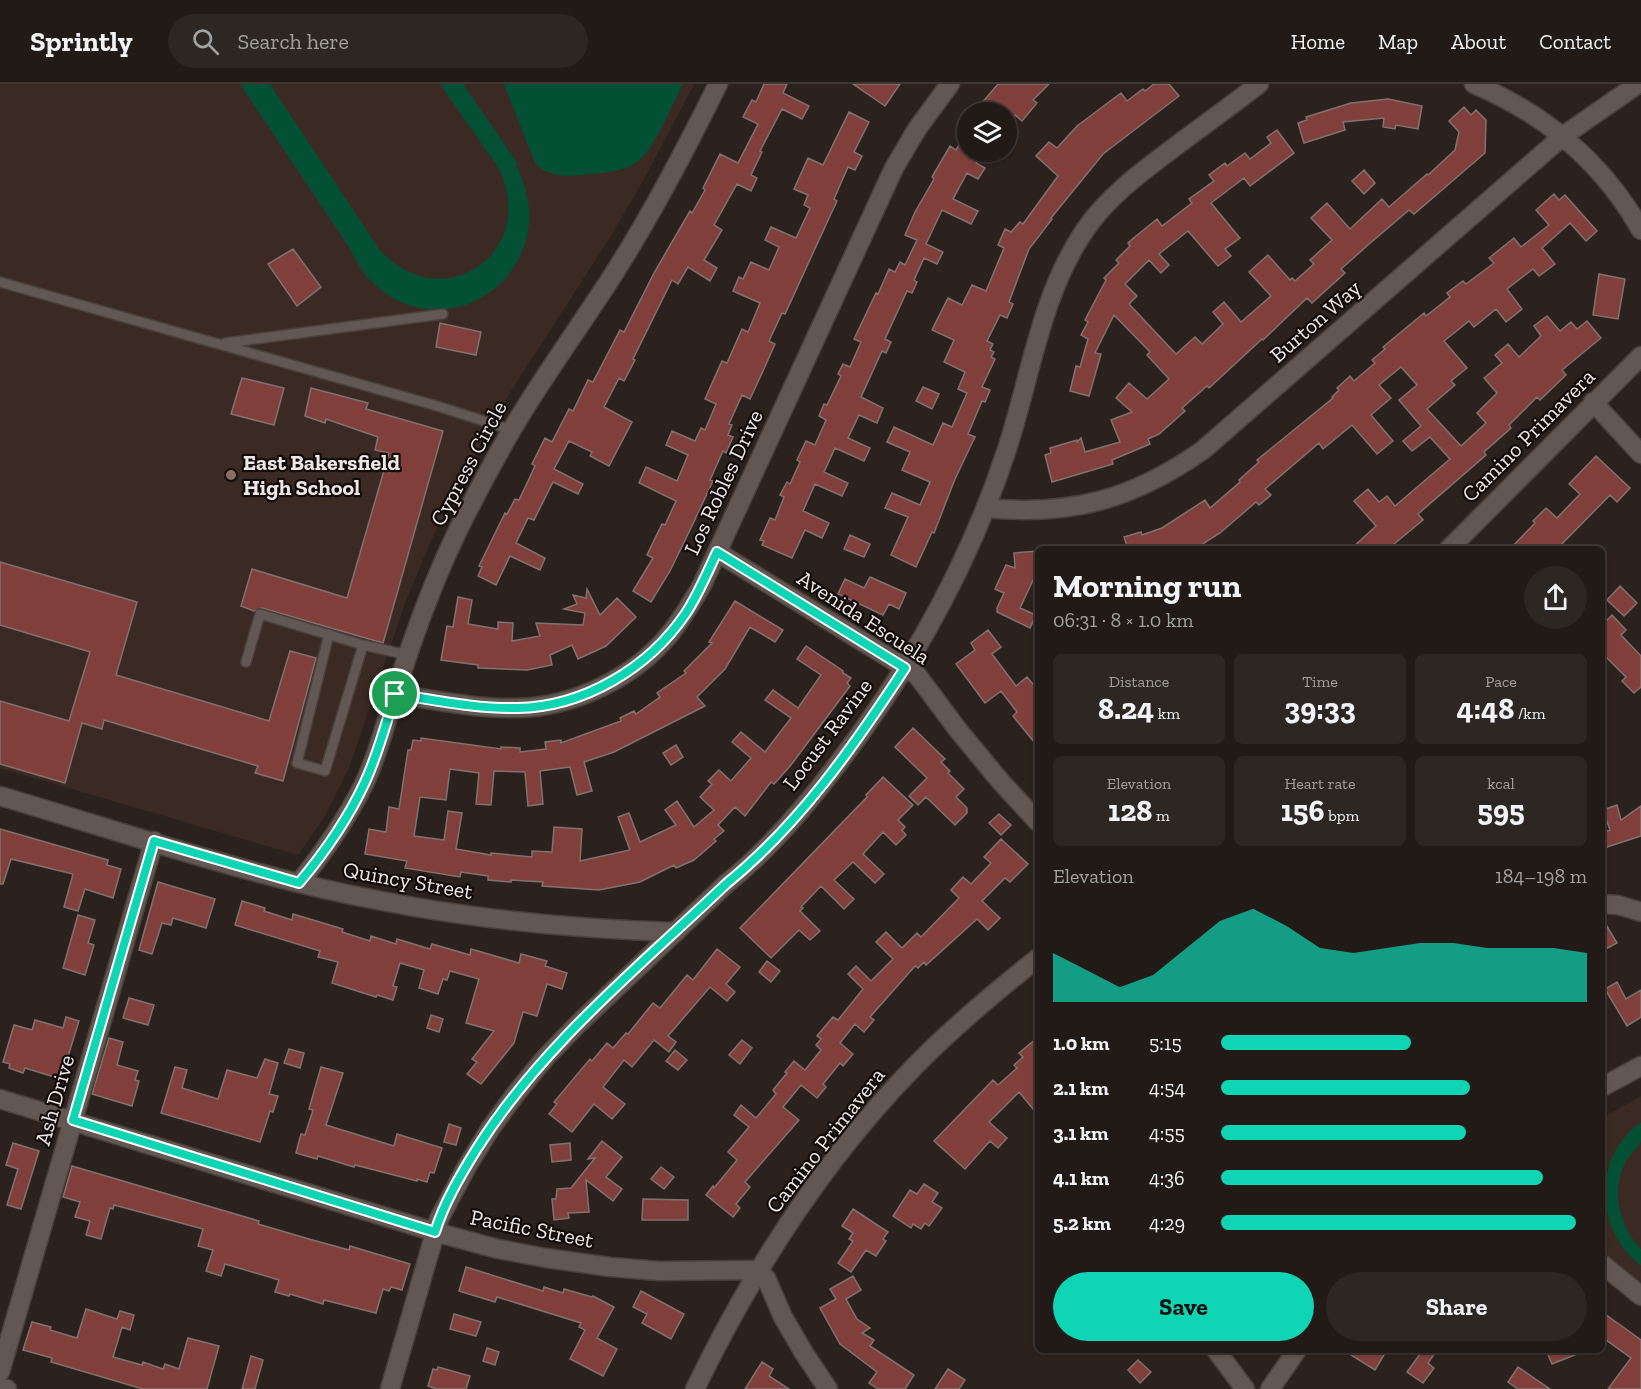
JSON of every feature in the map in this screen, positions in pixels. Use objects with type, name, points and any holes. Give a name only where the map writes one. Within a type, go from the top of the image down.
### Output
[{"type":"street","name":"Cypress Circle","points":[[299,883],[342,825],[365,782],[381,742],[408,655],[438,576],[464,519],[512,430],[614,274],[644,223],[688,146],[718,84]]},
{"type":"street","name":"Los Robles Drive","points":[[395,694],[493,708],[544,705],[573,698],[601,687],[626,673],[647,657],[668,636],[686,613],[717,552],[894,168],[917,129],[950,84]]},
{"type":"street","name":"Locust Ravine","points":[[390,1389],[439,1218],[465,1168],[490,1129],[546,1057],[578,1024],[749,866],[791,821],[821,787],[860,735],[905,668],[959,568],[986,508],[1023,400],[1047,307],[1059,276],[1082,234],[1109,201],[1133,178],[1259,84]]},
{"type":"street","points":[[1474,84],[1527,110],[1563,136],[1611,184],[1641,230]]},
{"type":"street","name":"Burton Way","points":[[986,508],[1020,511],[1054,510],[1089,504],[1148,484],[1178,467],[1212,442],[1563,136],[1638,84]]},
{"type":"street","name":"Camino Primavera","points":[[1452,546],[1641,356]]},
{"type":"street","points":[[1593,402],[1641,454]]},
{"type":"street","name":"Avenida Escuela","points":[[717,552],[917,675],[958,730],[1035,819]]},
{"type":"street","name":"Quincy Street","points":[[0,796],[299,883],[381,901],[463,915],[546,925],[676,932]]},
{"type":"street","name":"Ash Drive","points":[[0,1372],[154,841]]},
{"type":"street","points":[[1605,904],[1618,905],[1641,912]]},
{"type":"street","name":"Camino Primavera","points":[[695,1389],[757,1273],[818,1180],[864,1122],[914,1067],[954,1028],[1035,960]]},
{"type":"street","points":[[1605,1085],[1641,1066]]},
{"type":"street","name":"Pacific Street","points":[[0,1100],[498,1249],[600,1266],[659,1270],[752,1270],[757,1273]]},
{"type":"street","points":[[1605,1266],[1641,1296]]},
{"type":"street","points":[[757,1273],[766,1278],[783,1317],[828,1389]]},
{"type":"street","points":[[1218,1353],[1245,1389]]},
{"type":"street","points":[[1270,1389],[1295,1353]]},
{"type":"street","points":[[0,1387],[7,1389]]},
{"type":"lane","points":[[0,282],[437,406],[512,430]]},
{"type":"lane","points":[[220,344],[443,314]]},
{"type":"lane","points":[[246,662],[260,614],[363,645],[408,655]]},
{"type":"lane","points":[[329,634],[297,763],[326,771],[363,645]]},
{"type":"shaded area","name":"East Bakersfield High School","points":[[0,84],[694,84],[611,236],[511,391],[458,485],[405,603],[349,768],[325,816],[298,855],[0,768]]},
{"type":"shaded area","points":[[1641,1096],[1641,1286],[1605,1256],[1605,1116]]},
{"type":"green space","points":[[240,84],[270,84],[379,249],[404,269],[430,278],[456,277],[478,266],[496,249],[506,226],[508,198],[498,167],[440,84],[463,84],[518,164],[516,166],[528,203],[527,237],[514,267],[493,290],[465,305],[434,310],[402,303],[372,282],[359,266],[349,247]]},
{"type":"green space","points":[[504,84],[683,84],[656,138],[636,163],[617,171],[569,176],[545,171],[535,163]]},
{"type":"green space","points":[[1641,1122],[1641,1140],[1625,1163],[1618,1185],[1618,1197],[1619,1208],[1627,1230],[1641,1249],[1641,1266],[1625,1251],[1614,1233],[1607,1214],[1605,1194],[1607,1174],[1614,1154],[1625,1137]]},
{"type":"building","points":[[764,84],[787,84],[783,93],[809,106],[802,119],[782,109],[760,151],[762,152],[751,175],[757,178],[751,191],[737,184],[714,225],[722,230],[704,260],[717,268],[710,281],[688,267],[678,284],[672,280],[624,381],[619,378],[604,407],[632,422],[609,466],[590,456],[592,452],[569,441],[554,469],[583,484],[578,494],[553,482],[534,520],[528,518],[516,543],[545,558],[540,570],[510,556],[496,585],[478,576],[482,567],[479,566],[505,513],[507,514],[515,499],[519,500],[535,466],[532,464],[545,438],[552,442],[569,409],[573,411],[588,380],[593,382],[620,330],[624,332],[654,273],[705,190],[703,188],[720,154],[738,163],[758,124],[743,117],[752,100],[756,102]]},
{"type":"building","points":[[853,84],[900,84],[885,106]]},
{"type":"building","points":[[998,84],[1049,84],[1033,100],[1037,103],[1022,121],[1017,117],[1017,102],[983,102]]},
{"type":"building","points":[[1154,84],[1169,84],[1179,96],[1103,154],[1029,249],[1009,302],[1013,304],[1007,318],[1000,315],[987,341],[993,344],[990,350],[994,352],[991,357],[995,359],[982,387],[990,390],[985,402],[982,401],[968,434],[975,437],[955,479],[934,533],[932,532],[916,567],[891,555],[908,517],[885,508],[892,493],[920,505],[930,482],[902,470],[910,452],[887,442],[894,427],[933,445],[943,423],[952,427],[967,393],[958,389],[965,372],[944,362],[954,340],[932,330],[948,298],[962,305],[972,285],[986,291],[1004,248],[998,245],[1005,229],[1011,232],[1020,222],[1023,224],[1058,176],[1036,156],[1049,142],[1057,148],[1077,126],[1121,93],[1127,101]]},
{"type":"building","points":[[1388,99],[1422,106],[1418,129],[1396,125],[1395,129],[1383,127],[1384,118],[1343,122],[1345,130],[1304,143],[1298,123],[1307,120],[1306,117],[1351,103]]},
{"type":"building","points":[[1464,107],[1471,115],[1476,110],[1486,120],[1485,153],[1414,214],[1409,210],[1368,245],[1341,269],[1345,273],[1312,303],[1307,298],[1209,388],[1207,386],[1182,408],[1185,411],[1159,434],[1148,439],[1150,444],[1112,460],[1113,464],[1052,482],[1045,455],[1051,453],[1050,448],[1077,440],[1077,442],[1081,438],[1085,452],[1120,442],[1111,420],[1132,412],[1116,398],[1129,383],[1147,399],[1169,379],[1147,355],[1150,352],[1114,315],[1095,353],[1101,354],[1089,396],[1070,391],[1076,366],[1080,367],[1088,339],[1081,335],[1088,322],[1085,320],[1106,280],[1104,278],[1119,263],[1116,260],[1130,246],[1128,243],[1157,219],[1162,226],[1192,203],[1189,199],[1214,181],[1209,175],[1225,163],[1227,166],[1245,153],[1250,159],[1271,143],[1267,137],[1277,130],[1294,153],[1250,186],[1244,178],[1211,203],[1240,238],[1225,249],[1231,256],[1218,266],[1188,231],[1159,254],[1169,265],[1161,273],[1149,260],[1125,284],[1137,296],[1129,304],[1176,354],[1195,337],[1202,344],[1223,324],[1213,312],[1224,302],[1241,322],[1271,296],[1249,272],[1268,255],[1290,280],[1292,278],[1295,281],[1314,264],[1310,260],[1332,240],[1311,218],[1327,203],[1350,229],[1382,199],[1389,207],[1428,175],[1455,150],[1459,132],[1449,121]]},
{"type":"building","points":[[849,112],[869,122],[854,152],[862,156],[855,170],[848,167],[834,199],[837,201],[785,314],[782,313],[769,341],[775,344],[763,371],[750,399],[742,395],[729,424],[732,425],[728,435],[733,437],[726,453],[723,451],[710,480],[713,481],[690,530],[670,571],[651,602],[633,591],[653,558],[647,555],[676,501],[639,483],[646,467],[677,481],[688,455],[666,445],[672,431],[695,441],[701,428],[705,430],[716,404],[705,399],[722,361],[727,363],[742,329],[748,332],[760,303],[733,291],[739,277],[743,279],[751,262],[769,270],[779,247],[765,240],[771,227],[796,238],[810,208],[804,205],[808,195],[794,189],[808,158],[823,165]]},
{"type":"building","points":[[950,146],[956,150],[957,148],[957,162],[977,162],[985,168],[978,179],[967,173],[953,199],[978,211],[971,224],[942,210],[926,244],[943,252],[937,264],[924,258],[914,280],[917,282],[912,293],[907,291],[885,339],[891,342],[886,353],[882,351],[861,397],[883,408],[877,423],[859,415],[848,438],[870,448],[864,461],[835,448],[824,472],[848,483],[842,496],[815,484],[803,511],[829,523],[822,538],[805,530],[792,558],[762,545],[764,541],[760,540],[770,518],[775,520],[784,497],[780,495],[787,482],[790,484],[800,462],[797,460],[806,441],[815,445],[826,420],[819,416],[841,376],[838,374],[843,364],[850,367],[861,342],[854,339],[876,293],[878,294],[889,269],[895,272],[900,262],[905,265],[917,240],[905,235],[934,179],[932,177]]},
{"type":"building","points":[[1364,170],[1375,183],[1364,194],[1352,181]]},
{"type":"building","points":[[1554,194],[1559,200],[1565,195],[1597,231],[1586,241],[1570,223],[1542,248],[1555,264],[1539,276],[1533,269],[1507,289],[1522,309],[1506,322],[1496,309],[1474,327],[1469,321],[1444,341],[1467,368],[1451,381],[1455,385],[1427,409],[1461,446],[1486,423],[1477,413],[1497,393],[1484,378],[1502,363],[1495,355],[1508,344],[1519,357],[1541,336],[1534,326],[1547,316],[1560,331],[1571,322],[1577,329],[1587,321],[1601,338],[1562,370],[1566,375],[1540,400],[1537,397],[1509,425],[1511,428],[1484,452],[1486,455],[1418,514],[1423,520],[1392,546],[1354,546],[1376,526],[1354,501],[1368,489],[1379,502],[1387,496],[1395,506],[1450,459],[1430,437],[1412,451],[1403,441],[1421,426],[1399,400],[1417,385],[1401,367],[1379,385],[1391,398],[1371,415],[1393,441],[1377,454],[1352,425],[1323,449],[1319,443],[1265,489],[1271,495],[1259,505],[1256,502],[1220,533],[1200,546],[1127,546],[1124,537],[1141,532],[1142,535],[1162,528],[1205,500],[1210,508],[1240,482],[1239,480],[1259,462],[1257,460],[1333,398],[1339,390],[1337,388],[1350,376],[1354,381],[1375,363],[1372,360],[1385,349],[1383,347],[1424,313],[1426,316],[1450,297],[1447,293],[1463,281],[1466,284],[1494,263],[1489,258],[1514,238],[1521,247],[1549,225],[1536,210]]},
{"type":"building","points":[[293,249],[321,287],[297,306],[268,264]]},
{"type":"building","points":[[1599,274],[1625,279],[1618,319],[1593,315]]},
{"type":"building","points":[[440,323],[481,332],[476,355],[436,347]]},
{"type":"building","points":[[242,378],[284,388],[274,425],[231,414]]},
{"type":"building","points":[[923,387],[939,394],[932,409],[916,401]]},
{"type":"building","points":[[311,388],[368,403],[366,409],[443,431],[383,643],[262,608],[254,611],[241,606],[252,569],[347,598],[389,453],[375,450],[378,437],[326,419],[325,423],[305,416]]},
{"type":"building","points":[[1596,456],[1630,488],[1617,502],[1610,495],[1560,546],[1513,546],[1546,508],[1557,518],[1580,494],[1569,484]]},
{"type":"building","points":[[850,535],[870,544],[864,557],[844,549]]},
{"type":"building","points":[[1035,551],[1035,576],[1020,608],[1035,615],[1030,628],[997,612],[1004,593],[995,589],[1006,565],[1015,568],[1014,553]]},
{"type":"building","points":[[0,562],[137,602],[116,675],[269,721],[290,651],[316,658],[283,781],[255,773],[258,766],[104,720],[102,729],[82,723],[65,783],[0,764],[0,701],[69,721],[90,652],[0,625]]},
{"type":"building","points":[[870,577],[906,593],[899,609],[889,604],[883,615],[838,594],[845,579],[864,588]]},
{"type":"building","points":[[1620,586],[1637,603],[1624,616],[1607,600]]},
{"type":"building","points":[[587,589],[600,615],[617,598],[636,617],[606,646],[578,659],[572,645],[550,655],[552,665],[527,670],[478,668],[478,665],[441,660],[447,626],[453,627],[458,597],[472,600],[468,624],[498,629],[498,622],[513,623],[512,641],[540,636],[536,623],[583,625],[585,613],[564,609],[577,604],[573,595],[586,598]]},
{"type":"building","points":[[735,601],[783,630],[775,642],[750,627],[725,669],[697,697],[705,706],[614,752],[584,762],[592,791],[577,795],[570,767],[540,771],[543,804],[528,806],[525,772],[494,771],[491,805],[476,804],[479,773],[450,769],[446,800],[420,797],[414,836],[444,840],[448,811],[462,813],[456,849],[491,855],[491,853],[532,857],[532,851],[552,852],[554,827],[582,829],[580,861],[630,850],[618,817],[629,813],[640,842],[676,825],[665,810],[677,801],[694,827],[714,810],[700,797],[712,784],[708,781],[719,770],[731,781],[751,758],[732,742],[741,732],[765,752],[791,718],[765,700],[773,690],[798,708],[821,675],[797,659],[806,646],[851,678],[847,683],[850,686],[774,784],[771,782],[745,816],[735,807],[718,825],[724,831],[694,860],[676,868],[674,865],[640,882],[599,890],[542,886],[543,882],[488,880],[488,876],[461,872],[460,877],[405,868],[407,861],[365,854],[369,829],[386,832],[389,807],[399,809],[408,750],[411,750],[413,740],[421,741],[421,738],[501,749],[501,747],[520,748],[520,752],[546,749],[545,742],[561,740],[561,743],[621,721],[620,718],[634,711],[636,714],[660,697],[657,693],[686,673],[684,671],[712,643],[709,642]]},
{"type":"building","points":[[1612,615],[1626,630],[1621,635],[1641,656],[1641,687],[1634,693],[1622,681],[1626,677],[1605,656],[1605,622]]},
{"type":"building","points":[[988,630],[1001,647],[992,654],[1016,686],[1027,677],[1035,686],[1035,743],[1013,716],[1017,712],[1001,691],[985,703],[956,664],[975,650],[971,643]]},
{"type":"building","points":[[913,728],[945,759],[941,762],[950,771],[948,773],[964,789],[956,797],[967,808],[967,813],[955,825],[926,797],[918,805],[909,796],[927,778],[895,747]]},
{"type":"building","points":[[676,745],[683,757],[671,765],[663,753]]},
{"type":"building","points":[[883,777],[913,805],[898,820],[905,827],[902,830],[906,835],[896,845],[883,832],[863,854],[884,874],[875,883],[853,862],[834,880],[854,899],[844,909],[821,886],[801,907],[803,908],[800,911],[820,931],[810,940],[799,930],[771,958],[740,928],[867,797],[866,795]]},
{"type":"building","points":[[1617,805],[1621,820],[1641,806],[1641,836],[1605,848],[1605,832],[1610,830],[1605,809]]},
{"type":"building","points":[[999,814],[1011,825],[1001,835],[989,823]]},
{"type":"building","points":[[0,829],[108,860],[107,865],[121,869],[113,898],[85,889],[78,911],[64,907],[73,874],[11,859],[3,884],[0,884]]},
{"type":"building","points":[[1001,839],[1028,864],[1010,882],[1005,878],[982,901],[1000,918],[988,930],[977,919],[926,965],[924,962],[918,968],[915,966],[870,1017],[874,1020],[864,1032],[855,1024],[840,1043],[853,1054],[843,1066],[840,1063],[823,1084],[826,1087],[817,1098],[801,1085],[783,1107],[799,1120],[745,1182],[750,1187],[736,1204],[740,1208],[733,1217],[706,1195],[737,1160],[728,1152],[749,1127],[734,1115],[741,1105],[756,1118],[776,1094],[773,1090],[794,1061],[805,1070],[821,1050],[816,1045],[821,1039],[817,1036],[833,1017],[838,1020],[863,989],[848,974],[856,966],[871,981],[893,959],[876,942],[886,932],[902,948],[917,933],[921,937],[959,898],[951,890],[963,877],[971,884],[991,863],[984,857]]},
{"type":"building","points":[[158,882],[215,899],[206,928],[173,918],[171,925],[162,923],[152,954],[139,950]]},
{"type":"building","points":[[242,901],[292,920],[293,914],[343,929],[342,932],[370,941],[371,936],[396,944],[397,939],[430,949],[432,944],[470,955],[471,949],[519,963],[521,954],[547,961],[545,966],[567,973],[562,989],[547,984],[537,1016],[523,1012],[514,1043],[481,1084],[467,1074],[477,1062],[472,1059],[494,1031],[466,1023],[479,979],[450,971],[447,980],[443,979],[438,994],[419,988],[424,970],[400,963],[393,986],[397,987],[393,1000],[332,983],[338,962],[318,957],[320,951],[235,925]]},
{"type":"building","points":[[78,915],[95,920],[88,943],[94,945],[85,975],[63,968]]},
{"type":"building","points":[[1605,923],[1617,943],[1605,949]]},
{"type":"building","points":[[717,949],[740,967],[726,984],[735,992],[727,1001],[710,987],[668,1036],[676,1042],[669,1052],[654,1040],[632,1067],[624,1060],[603,1087],[625,1104],[612,1119],[594,1104],[572,1132],[549,1114],[557,1104],[554,1102],[590,1059],[592,1061],[607,1043],[613,1048],[626,1033],[628,1034],[653,1003],[660,1008],[687,975],[693,980]]},
{"type":"building","points":[[767,961],[780,971],[771,982],[759,972]]},
{"type":"building","points":[[1617,982],[1626,999],[1641,990],[1641,1017],[1627,1026],[1605,989]]},
{"type":"building","points":[[129,998],[154,1005],[148,1025],[123,1018]]},
{"type":"building","points":[[431,1015],[443,1019],[439,1032],[427,1028]]},
{"type":"building","points":[[66,1017],[79,1021],[61,1079],[25,1068],[23,1073],[9,1068],[10,1064],[3,1062],[14,1025],[32,1030],[35,1020],[63,1028]]},
{"type":"building","points":[[109,1038],[123,1042],[117,1065],[138,1071],[135,1080],[139,1081],[132,1106],[92,1094]]},
{"type":"building","points":[[742,1040],[752,1048],[740,1064],[729,1055]]},
{"type":"building","points":[[1035,1040],[1035,1111],[1019,1092],[989,1122],[1007,1138],[998,1148],[990,1141],[965,1169],[934,1141],[993,1080],[998,1085],[1017,1068],[1014,1065],[1023,1057],[1019,1053]]},
{"type":"building","points":[[289,1049],[304,1053],[300,1068],[284,1063]]},
{"type":"building","points":[[675,1050],[687,1060],[678,1070],[666,1061]]},
{"type":"building","points":[[265,1059],[278,1063],[269,1094],[278,1096],[273,1112],[270,1111],[260,1142],[161,1113],[175,1067],[187,1070],[182,1088],[218,1099],[227,1070],[257,1078]]},
{"type":"building","points":[[321,1067],[343,1073],[326,1125],[394,1146],[397,1134],[442,1148],[434,1173],[430,1172],[427,1182],[355,1165],[354,1167],[318,1156],[317,1159],[296,1153],[301,1134],[305,1135],[313,1110],[309,1109]]},
{"type":"building","points":[[449,1124],[461,1128],[456,1145],[444,1142]]},
{"type":"building","points":[[602,1141],[622,1157],[606,1177],[622,1189],[613,1201],[586,1180],[589,1212],[568,1213],[569,1218],[554,1220],[552,1199],[556,1199],[557,1189],[571,1188],[595,1158],[588,1159]]},
{"type":"building","points":[[13,1143],[39,1151],[21,1209],[7,1205],[18,1169],[6,1165]]},
{"type":"building","points":[[570,1143],[571,1160],[552,1162],[550,1145]]},
{"type":"building","points":[[72,1166],[259,1221],[258,1224],[309,1239],[349,1250],[350,1246],[410,1264],[402,1290],[391,1287],[389,1291],[383,1289],[376,1313],[324,1300],[323,1304],[275,1292],[279,1280],[225,1264],[221,1276],[206,1271],[213,1250],[198,1246],[203,1229],[114,1205],[113,1209],[110,1208],[101,1239],[86,1235],[90,1221],[75,1217],[80,1202],[63,1197]]},
{"type":"building","points":[[661,1167],[674,1177],[664,1189],[651,1179]]},
{"type":"building","points":[[924,1184],[938,1193],[932,1202],[942,1208],[929,1226],[925,1223],[921,1229],[913,1224],[911,1228],[893,1216],[910,1190],[917,1194]]},
{"type":"building","points":[[643,1199],[688,1200],[688,1220],[642,1220]]},
{"type":"building","points":[[853,1209],[888,1232],[883,1239],[886,1241],[876,1256],[866,1250],[851,1272],[838,1263],[853,1241],[849,1239],[853,1233],[842,1226]]},
{"type":"building","points":[[466,1267],[543,1291],[544,1287],[563,1293],[564,1289],[593,1296],[614,1307],[597,1338],[617,1349],[603,1376],[570,1359],[585,1330],[579,1327],[581,1323],[497,1297],[495,1302],[459,1291]]},
{"type":"building","points":[[853,1276],[861,1290],[846,1299],[857,1319],[870,1328],[862,1333],[874,1340],[870,1346],[914,1375],[905,1389],[878,1389],[869,1383],[877,1372],[840,1344],[820,1308],[836,1299],[830,1289]]},
{"type":"building","points":[[641,1291],[684,1314],[671,1339],[642,1323],[647,1314],[633,1307]]},
{"type":"building","points":[[86,1309],[117,1319],[120,1311],[134,1315],[130,1330],[122,1327],[113,1357],[142,1365],[143,1362],[163,1369],[165,1364],[179,1369],[188,1338],[219,1346],[207,1389],[143,1389],[51,1362],[52,1358],[23,1350],[32,1322],[77,1338]]},
{"type":"building","points":[[454,1314],[481,1322],[476,1336],[450,1329]]},
{"type":"building","points":[[1605,1314],[1641,1340],[1641,1389],[1608,1389],[1631,1358],[1605,1339]]},
{"type":"building","points":[[487,1348],[499,1352],[495,1365],[483,1361]]},
{"type":"building","points":[[1348,1353],[1385,1353],[1375,1370]]},
{"type":"building","points":[[1421,1353],[1435,1353],[1428,1363],[1434,1368],[1423,1383],[1407,1372]]},
{"type":"building","points":[[1547,1353],[1580,1353],[1552,1364]]},
{"type":"building","points":[[251,1356],[263,1360],[255,1389],[242,1389]]},
{"type":"building","points":[[1138,1360],[1151,1372],[1140,1383],[1128,1370]]},
{"type":"building","points":[[762,1362],[773,1369],[769,1376],[789,1389],[745,1389]]},
{"type":"building","points":[[438,1367],[470,1376],[466,1389],[437,1389],[428,1386],[433,1369],[437,1370]]},
{"type":"building","points":[[1518,1367],[1550,1389],[1518,1389],[1508,1382]]},
{"type":"building","points":[[948,1369],[965,1380],[959,1389],[935,1389]]},
{"type":"place","name":"East Bakersfield High School","points":[[231,475]]},
{"type":"route","points":[[717,552],[905,668],[867,726],[821,787],[784,830],[749,866],[726,884],[546,1057],[490,1129],[465,1168],[439,1218],[435,1232],[73,1120],[154,841],[299,883],[342,825],[365,782],[381,742],[395,694],[493,708],[519,708],[573,698],[601,687],[626,673],[647,657],[668,636],[686,613],[717,552]]}]
